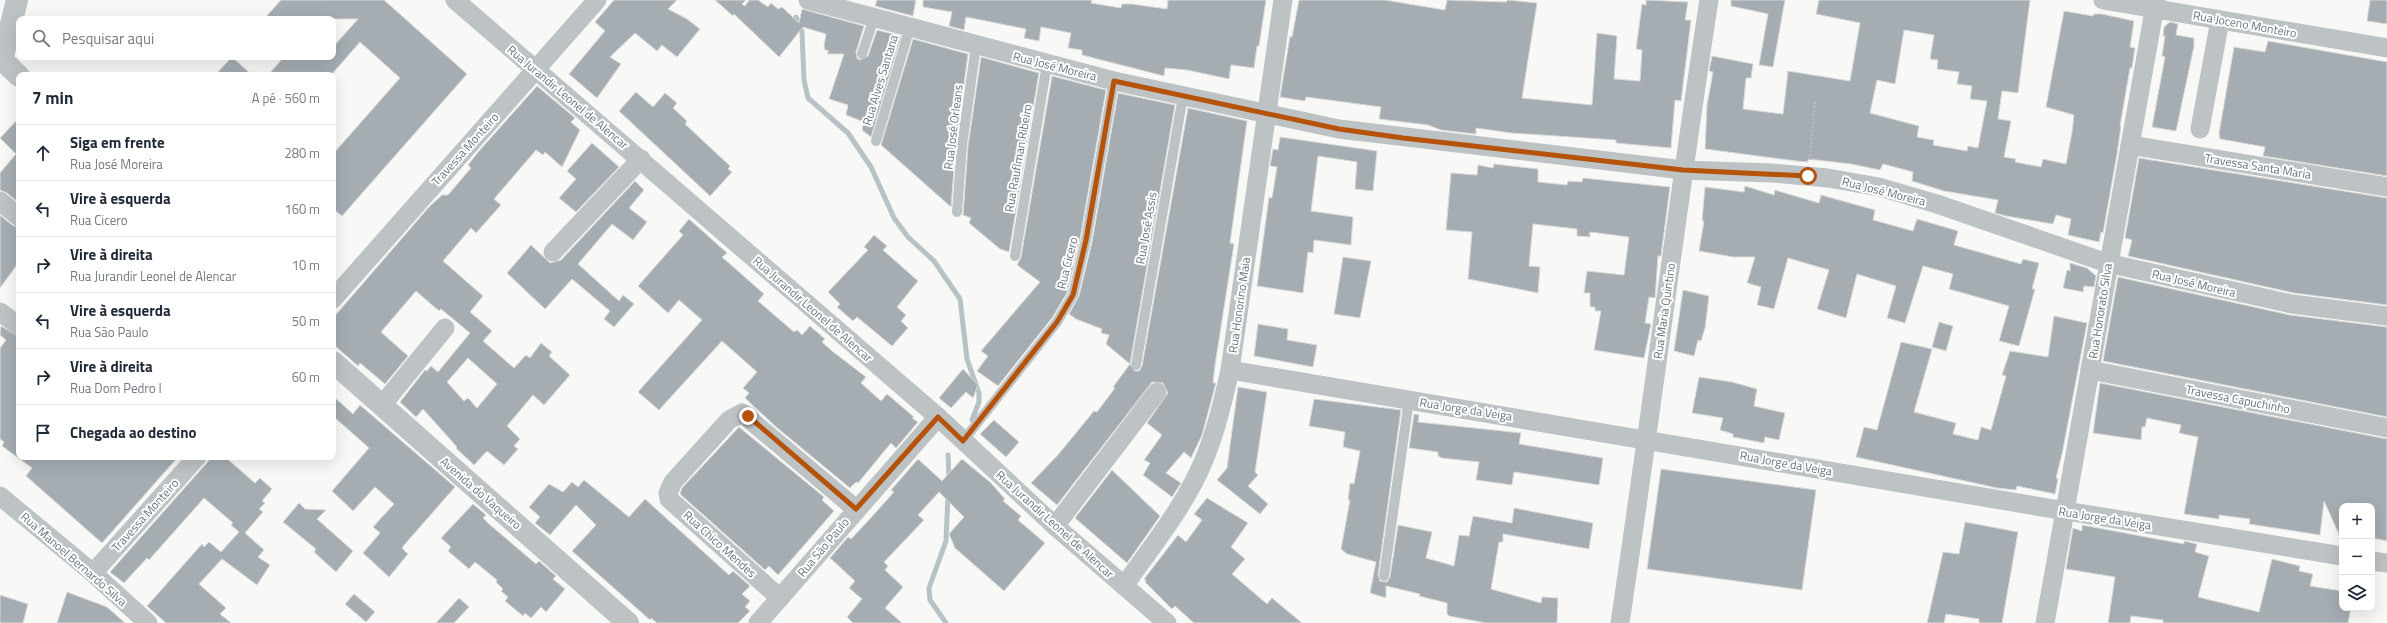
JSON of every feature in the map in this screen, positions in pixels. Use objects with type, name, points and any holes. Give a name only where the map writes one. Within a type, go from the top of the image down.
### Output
[{"type":"street","points":[[16,74],[1,64],[17,0]]},
{"type":"street","name":"Rua Jurandir Leonel de Alencar","points":[[455,0],[938,417],[1056,526],[1167,623]]},
{"type":"street","name":"Travessa Monteiro","points":[[336,296],[419,200],[537,70],[597,0]]},
{"type":"street","name":"Rua José Moreira","points":[[808,0],[854,6],[874,18],[1114,81],[1339,129],[1403,138],[1683,170],[1808,176],[1879,187],[2108,263],[2292,304],[2387,316]]},
{"type":"street","name":"Rua Honorino Maia","points":[[1124,586],[1178,508],[1203,462],[1218,423],[1230,370],[1265,114],[1283,0]]},
{"type":"street","name":"Rua Maria Quintino","points":[[1620,623],[1647,440],[1683,170],[1709,0]]},
{"type":"street","name":"Rua Joceno Monteiro","points":[[2103,0],[2155,4],[2220,20],[2387,48]]},
{"type":"street","name":"Rua Honorato Silva","points":[[2044,623],[2066,511],[2108,263],[2155,4]]},
{"type":"street","points":[[2200,129],[2220,20]]},
{"type":"street","name":"Travessa Santa Maria","points":[[2130,145],[2387,187]]},
{"type":"street","points":[[553,252],[641,159]]},
{"type":"street","points":[[0,201],[16,214]]},
{"type":"street","points":[[0,312],[16,324]]},
{"type":"street","points":[[382,405],[445,328]]},
{"type":"street","name":"Avenida do Vaqueiro","points":[[336,365],[628,623]]},
{"type":"street","name":"Rua Jorge da Veiga","points":[[1230,370],[2339,556]]},
{"type":"street","name":"Travessa Capuchinho","points":[[2090,370],[2387,428]]},
{"type":"street","points":[[1056,526],[1157,392]]},
{"type":"street","name":"Rua Chico Mendes","points":[[780,598],[669,499],[669,486],[729,420],[742,414],[748,416],[856,509]]},
{"type":"street","name":"Rua São Paulo","points":[[758,623],[856,509],[938,417]]},
{"type":"street","name":"Travessa Monteiro","points":[[93,573],[194,460]]},
{"type":"street","name":"Rua Manoel Bernardo Silva","points":[[0,496],[93,573],[148,623]]},
{"type":"street","points":[[2375,561],[2387,563]]},
{"type":"lane","points":[[862,54],[874,18]]},
{"type":"lane","name":"Rua Alves Santana","points":[[876,141],[910,27]]},
{"type":"lane","name":"Rua José Orleans","points":[[957,212],[962,145],[976,46]]},
{"type":"lane","name":"Rua Rauflman Ribeiro","points":[[1015,256],[1047,64]]},
{"type":"lane","name":"Rua Cicero","points":[[963,441],[1057,322],[1073,295],[1086,240],[1114,81]]},
{"type":"lane","name":"Rua José Assis","points":[[1136,365],[1183,96]]},
{"type":"lane","points":[[1384,576],[1409,400]]},
{"type":"path","points":[[1808,176],[1815,100]]},
{"type":"building","points":[[281,0],[384,0],[467,74],[342,216],[336,211],[336,151],[400,78],[360,42],[334,72],[271,72],[281,60],[336,60],[336,44],[358,19],[336,19],[336,16],[267,16]]},
{"type":"building","points":[[614,0],[677,0],[668,9],[687,19],[700,29],[677,57],[662,45],[657,51],[635,33],[610,57],[621,64],[597,98],[569,74],[605,31],[595,22]]},
{"type":"building","points":[[715,0],[746,0],[742,4],[745,6],[749,0],[758,0],[768,7],[771,3],[778,9],[782,7],[799,23],[802,9],[864,26],[856,52],[857,58],[860,60],[868,56],[877,30],[901,36],[871,137],[862,130],[864,122],[846,115],[848,105],[829,99],[844,54],[827,54],[829,51],[825,50],[824,46],[826,34],[803,27],[779,57],[734,14],[733,16]]},
{"type":"building","points":[[877,0],[916,0],[913,16],[875,6]]},
{"type":"building","points":[[923,0],[1092,0],[1091,3],[1121,8],[1122,4],[1132,4],[1167,9],[1168,0],[1266,0],[1254,68],[1231,65],[1229,79],[1187,70],[1165,68],[1164,76],[1082,55],[1082,50],[1068,48],[1071,33],[1041,27],[1039,41],[1024,38],[1026,29],[966,17],[964,30],[949,26],[952,12],[923,7]]},
{"type":"building","points":[[1299,0],[1385,0],[1445,10],[1447,0],[1506,2],[1508,0],[1537,3],[1522,98],[1592,105],[1597,33],[1617,36],[1614,79],[1640,81],[1642,50],[1636,49],[1642,4],[1646,5],[1646,0],[1688,2],[1685,20],[1691,20],[1681,101],[1675,100],[1671,148],[1616,143],[1616,140],[1511,133],[1476,128],[1476,134],[1441,130],[1428,125],[1379,119],[1381,107],[1306,97],[1305,101],[1280,97],[1290,36],[1292,37]]},
{"type":"building","points":[[1731,0],[1785,0],[1773,67],[1759,65],[1768,14],[1731,6]]},
{"type":"building","points":[[1819,0],[2030,0],[2018,93],[2002,91],[1998,119],[2011,121],[2004,157],[2016,159],[2015,162],[2041,167],[2043,159],[2066,164],[2072,132],[2074,115],[2046,107],[2064,11],[2093,16],[2094,14],[2102,14],[2134,21],[2130,47],[2135,48],[2132,68],[2130,68],[2103,233],[2101,232],[2099,242],[2068,235],[2071,219],[2056,215],[2053,224],[1995,213],[1998,200],[1944,191],[1912,181],[1913,172],[1883,164],[1880,170],[1851,164],[1808,159],[1808,162],[1796,161],[1705,149],[1707,105],[1713,72],[1709,71],[1712,56],[1753,64],[1751,78],[1746,78],[1743,109],[1783,114],[1788,71],[1850,81],[1860,23],[1816,14]],"holes":[[[1904,30],[1934,35],[1930,59],[1938,60],[1937,69],[1959,72],[1957,84],[1972,86],[1970,99],[1987,101],[1978,148],[1968,146],[1967,151],[1933,145],[1934,140],[1917,137],[1919,126],[1870,113],[1877,80],[1895,84]]]},
{"type":"building","points":[[2370,0],[2387,0],[2387,24],[2367,21]]},
{"type":"building","points":[[2170,22],[2178,24],[2176,35],[2194,38],[2194,46],[2176,131],[2152,127],[2165,57],[2162,56],[2165,36],[2163,36],[2164,27]]},
{"type":"building","points":[[913,39],[968,54],[956,144],[951,207],[881,145]]},
{"type":"building","points":[[2268,41],[2387,62],[2387,176],[2263,156],[2265,147],[2220,139],[2219,133],[2234,47],[2265,52]]},
{"type":"building","points":[[981,57],[1039,73],[1009,252],[1000,249],[969,223],[971,218],[963,215],[968,146]]},
{"type":"building","points":[[229,60],[235,60],[249,72],[218,72]]},
{"type":"building","points":[[1052,76],[1106,90],[1080,239],[1067,293],[1052,318],[998,386],[977,371],[988,356],[981,351],[1040,282],[1017,265],[1021,257]]},
{"type":"building","points":[[537,86],[575,118],[571,122],[580,130],[562,167],[545,152],[543,155],[536,150],[494,199],[501,205],[476,233],[471,228],[443,261],[483,296],[470,312],[492,331],[483,341],[514,368],[526,355],[530,358],[541,343],[552,352],[549,356],[570,375],[544,405],[533,395],[507,426],[520,439],[514,446],[518,449],[504,465],[487,451],[474,465],[456,448],[457,447],[423,409],[416,417],[400,402],[425,370],[427,371],[431,366],[438,372],[470,333],[441,309],[439,311],[416,291],[381,332],[408,356],[385,384],[360,363],[358,366],[336,347],[336,315],[429,207],[442,195],[448,195],[471,168],[468,165]],"holes":[[[468,358],[497,384],[477,408],[468,398],[464,401],[447,382]]]},
{"type":"building","points":[[636,92],[653,107],[665,93],[677,103],[673,108],[687,121],[685,124],[730,166],[728,169],[732,172],[710,196],[619,111]]},
{"type":"building","points":[[1118,93],[1175,105],[1130,364],[1106,344],[1109,335],[1101,333],[1102,329],[1076,319],[1069,314],[1079,296],[1092,242]]},
{"type":"building","points":[[1188,108],[1247,121],[1230,243],[1234,244],[1215,365],[1213,383],[1216,383],[1202,435],[1191,458],[1184,452],[1166,473],[1181,483],[1172,497],[1143,475],[1150,463],[1144,460],[1162,435],[1147,423],[1168,393],[1163,383],[1152,382],[1057,505],[1031,483],[1057,456],[1094,411],[1097,412],[1115,388],[1113,387],[1130,364],[1135,371],[1139,371],[1142,366]]},
{"type":"building","points":[[16,121],[16,154],[0,138]]},
{"type":"building","points":[[1280,137],[1377,151],[1373,191],[1355,189],[1357,162],[1318,156],[1311,211],[1353,217],[1351,245],[1314,240],[1313,253],[1308,252],[1303,293],[1257,286],[1269,197],[1272,198],[1277,167],[1270,166],[1273,149],[1278,150]]},
{"type":"building","points":[[592,143],[619,167],[576,212],[559,198],[576,179],[567,171]]},
{"type":"building","points":[[16,154],[16,200],[7,193],[0,190],[0,173]]},
{"type":"building","points":[[2139,158],[2387,198],[2387,305],[2294,293],[2128,256],[2132,240],[2125,238]]},
{"type":"building","points":[[1494,164],[1538,169],[1538,182],[1567,185],[1568,181],[1582,182],[1583,178],[1670,187],[1661,256],[1658,256],[1655,298],[1649,297],[1645,323],[1651,324],[1644,358],[1594,350],[1601,311],[1595,311],[1595,307],[1590,307],[1590,293],[1584,293],[1587,271],[1624,275],[1629,237],[1590,232],[1590,237],[1577,236],[1577,229],[1533,224],[1529,266],[1540,267],[1538,293],[1468,279],[1472,232],[1446,230],[1451,173],[1477,175],[1478,165],[1493,168]]},
{"type":"building","points":[[635,181],[644,190],[629,208],[647,222],[633,240],[612,224],[578,264],[619,301],[623,295],[634,304],[614,327],[604,319],[610,311],[572,279],[545,309],[507,273],[531,245],[550,263],[561,260]]},
{"type":"building","points":[[1745,186],[1774,195],[1775,190],[1819,203],[1821,195],[1875,210],[1873,220],[1913,231],[1917,219],[1958,231],[1954,245],[2021,264],[2023,259],[2039,263],[2032,289],[2035,289],[2019,346],[1999,341],[2009,306],[1949,289],[1953,274],[1923,266],[1905,323],[1887,318],[1896,286],[1857,274],[1846,318],[1817,309],[1829,270],[1788,258],[1774,309],[1757,305],[1761,287],[1747,283],[1755,257],[1733,257],[1699,251],[1704,221],[1702,221],[1705,187],[1744,192]]},
{"type":"building","points":[[0,215],[16,227],[16,266],[0,288]]},
{"type":"building","points":[[689,219],[727,253],[722,257],[764,294],[758,301],[794,332],[797,330],[802,335],[810,326],[825,339],[822,342],[866,377],[861,383],[881,401],[887,394],[918,422],[896,448],[891,443],[858,483],[856,482],[850,488],[775,426],[745,398],[749,393],[743,388],[757,372],[722,341],[659,410],[638,392],[702,320],[679,300],[668,313],[638,286],[683,235],[679,231]]},
{"type":"building","points":[[874,235],[887,246],[883,250],[918,281],[897,307],[906,315],[901,321],[908,328],[892,346],[857,317],[853,321],[837,307],[840,304],[828,292],[868,250],[864,247]]},
{"type":"building","points":[[1343,257],[1371,261],[1360,318],[1334,314]]},
{"type":"building","points":[[2070,263],[2087,268],[2096,276],[2094,287],[2084,286],[2083,292],[2063,288],[2067,270],[2070,271]]},
{"type":"building","points":[[2118,277],[2290,315],[2387,327],[2387,417],[2103,361]]},
{"type":"building","points":[[1683,290],[1709,296],[1705,328],[1701,341],[1698,340],[1694,356],[1674,351]]},
{"type":"building","points":[[2054,316],[2087,323],[2056,478],[2058,479],[2055,494],[2017,486],[2016,490],[1997,488],[1856,457],[1864,427],[1877,430],[1901,342],[1932,349],[1914,412],[1956,423],[1953,434],[1978,440],[1981,427],[1991,430],[2006,376],[2002,375],[2010,351],[2048,357]]},
{"type":"building","points":[[1939,322],[1953,326],[1946,351],[1932,347]]},
{"type":"building","points":[[1258,324],[1288,329],[1287,340],[1317,345],[1313,367],[1254,356]]},
{"type":"building","points":[[1,326],[16,335],[16,456],[2,446],[4,442],[0,439],[0,348],[6,340],[0,335]]},
{"type":"building","points":[[963,369],[978,385],[973,398],[966,392],[951,408],[939,398]]},
{"type":"building","points":[[1699,377],[1732,382],[1757,389],[1754,406],[1785,413],[1779,440],[1765,437],[1764,443],[1733,437],[1733,434],[1720,430],[1723,418],[1692,413]]},
{"type":"building","points":[[2100,383],[2387,439],[2387,541],[2375,539],[2375,503],[2339,503],[2339,534],[2324,501],[2320,535],[2249,524],[2250,519],[2219,515],[2219,519],[2184,514],[2198,437],[2179,433],[2181,425],[2147,418],[2145,427],[2142,427],[2141,440],[2093,433]]},
{"type":"building","points":[[1238,387],[1267,392],[1255,472],[1258,475],[1248,486],[1268,504],[1260,514],[1217,480],[1227,468]]},
{"type":"building","points":[[336,399],[353,414],[360,405],[455,487],[402,548],[408,554],[389,577],[363,553],[380,533],[373,527],[394,504],[375,487],[353,511],[332,491],[369,448],[336,419]]},
{"type":"building","points":[[1314,399],[1401,410],[1378,575],[1380,581],[1387,582],[1390,577],[1398,525],[1432,532],[1426,558],[1454,566],[1459,535],[1469,536],[1473,516],[1512,523],[1514,508],[1593,523],[1589,549],[1503,534],[1503,542],[1499,542],[1491,589],[1541,603],[1542,597],[1558,598],[1557,623],[1486,623],[1449,616],[1447,614],[1447,603],[1419,596],[1420,594],[1386,586],[1386,598],[1370,593],[1376,562],[1347,554],[1341,549],[1350,500],[1348,500],[1350,483],[1354,484],[1360,451],[1343,447],[1345,432],[1309,426]]},
{"type":"building","points":[[1414,414],[1419,415],[1418,422],[1521,433],[1519,444],[1603,458],[1599,485],[1514,472],[1512,485],[1476,480],[1479,462],[1442,458],[1438,456],[1438,452],[1409,448]]},
{"type":"building","points":[[994,420],[1019,442],[1006,457],[980,434]]},
{"type":"building","points":[[739,427],[824,497],[822,500],[834,511],[778,575],[769,566],[765,570],[680,494],[682,488]]},
{"type":"building","points":[[918,459],[942,481],[962,459],[991,483],[1005,499],[1003,501],[1021,516],[1018,520],[1045,543],[1004,591],[955,548],[949,534],[964,517],[939,492],[918,515],[924,520],[884,562],[888,566],[885,570],[903,587],[885,608],[902,623],[853,623],[847,617],[862,599],[849,588],[855,581],[830,558],[848,537],[851,539],[894,492],[891,490]]},
{"type":"building","points":[[21,460],[175,460],[102,543],[26,476],[32,468]]},
{"type":"building","points":[[209,460],[228,460],[255,483],[260,478],[272,489],[262,501],[265,503],[259,509],[263,512],[245,533],[264,550],[258,557],[270,565],[257,585],[222,559],[199,584],[226,608],[220,614],[231,623],[166,623],[147,606],[202,544],[204,547],[209,542],[221,552],[239,532],[231,525],[233,523],[204,498],[149,560],[147,558],[124,583],[110,572]]},
{"type":"building","points":[[1661,469],[1816,490],[1802,590],[1647,569]]},
{"type":"building","points":[[1112,470],[1160,516],[1127,563],[1075,518]]},
{"type":"building","points":[[584,480],[629,517],[645,499],[729,575],[733,571],[750,586],[742,594],[750,601],[745,607],[750,611],[738,623],[657,623],[651,618],[650,620],[572,551],[596,525],[576,505],[550,535],[535,523],[540,517],[529,507],[549,484],[563,492],[572,482],[578,487]]},
{"type":"building","points":[[1207,498],[1248,523],[1231,547],[1245,559],[1232,574],[1267,604],[1272,598],[1302,623],[1194,623],[1175,606],[1172,609],[1145,582],[1146,580],[1144,579],[1178,535],[1186,542],[1202,520],[1194,514]]},
{"type":"building","points":[[299,503],[305,509],[326,510],[317,519],[353,551],[336,572],[314,552],[316,549],[283,522]]},
{"type":"building","points":[[473,504],[486,515],[483,518],[489,524],[536,564],[539,561],[556,576],[553,579],[565,589],[546,612],[541,607],[531,618],[525,613],[523,616],[505,601],[508,597],[501,591],[503,589],[496,582],[497,580],[475,562],[469,569],[448,551],[451,547],[441,538]]},
{"type":"building","points":[[1965,522],[2018,532],[2002,623],[1979,623],[1979,619],[1946,614],[1944,623],[1927,623],[1943,552],[1959,554]]},
{"type":"building","points":[[2082,525],[2184,544],[2184,541],[2197,544],[2195,552],[2209,556],[2198,597],[2259,612],[2272,559],[2300,566],[2299,571],[2313,574],[2310,586],[2339,591],[2339,611],[2350,611],[2348,623],[2163,623],[2163,620],[2131,616],[2130,623],[2108,623],[2115,577],[2066,569],[2073,528],[2082,531]]},
{"type":"building","points":[[67,592],[107,607],[125,623],[57,623]]},
{"type":"building","points":[[354,594],[375,612],[366,622],[345,604]]},
{"type":"building","points":[[0,595],[28,604],[23,623],[0,623]]},
{"type":"building","points":[[459,598],[469,607],[454,623],[436,623]]},
{"type":"waterway","points":[[796,17],[802,32],[804,80],[808,98],[848,133],[871,167],[894,218],[908,237],[934,261],[960,299],[967,359],[979,393],[979,402],[972,420]]},
{"type":"waterway","points":[[948,455],[949,478]]},
{"type":"waterway","points":[[946,623],[930,600],[929,588],[946,541],[948,494]]},
{"type":"route","points":[[748,416],[856,509],[938,417],[963,441],[1068,307],[1079,277],[1114,81],[1339,129],[1403,138],[1683,170],[1772,173],[1808,176]]}]
